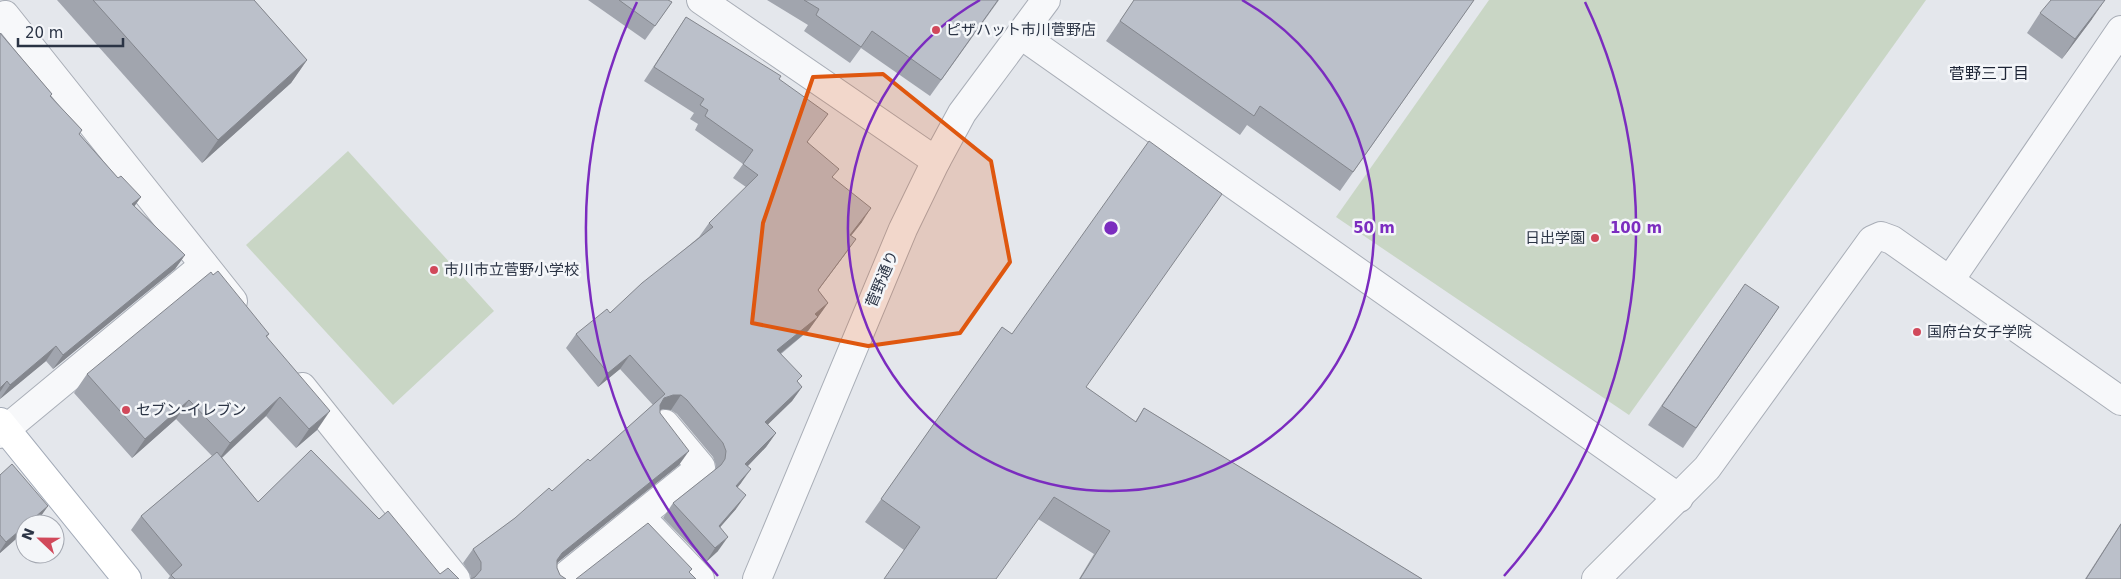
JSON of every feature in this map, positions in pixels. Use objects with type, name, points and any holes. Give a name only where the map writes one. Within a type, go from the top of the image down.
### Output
[{"type":"main road","points":[[2,429],[127,579]]},
{"type":"street","points":[[701,0],[936,161]]},
{"type":"street","name":"菅野通り","points":[[758,579],[903,229],[936,161],[962,113],[1046,0]]},
{"type":"street","points":[[0,19],[5,16],[247,318]]},
{"type":"street","points":[[1950,280],[2121,30]]},
{"type":"street","points":[[1021,35],[1679,498]]},
{"type":"street","points":[[1596,579],[1707,468],[1872,240],[1881,236],[1892,240],[2121,400]]},
{"type":"street","points":[[2,429],[204,265]]},
{"type":"street","points":[[284,364],[456,579]]},
{"type":"street","points":[[562,579],[700,467],[664,424]]},
{"type":"street","points":[[640,516],[700,579]]},
{"type":"highlighted area","points":[[883,74],[991,161],[1010,262],[960,333],[868,346],[752,323],[763,223],[813,77]]},
{"type":"green space","points":[[1489,0],[1926,0],[1629,415],[1336,217]]},
{"type":"green space","points":[[348,151],[494,311],[393,405],[246,245]]},
{"type":"building","points":[[93,0],[254,0],[307,60],[218,140]]},
{"type":"building","points":[[619,0],[668,0],[672,2],[655,26]]},
{"type":"building","name":"ピザハット市川菅野店","points":[[804,0],[998,0],[941,80],[872,31],[861,47],[816,15],[819,9]]},
{"type":"building","points":[[1134,0],[1474,0],[1353,172],[1260,106],[1254,116],[1120,21]]},
{"type":"building","points":[[2051,0],[2105,0],[2075,39],[2040,13]]},
{"type":"building","points":[[686,17],[781,76],[779,79],[828,114],[807,142],[839,169],[832,177],[871,208],[850,235],[856,239],[818,290],[828,303],[815,314],[818,317],[777,350],[802,376],[797,381],[802,387],[765,422],[776,433],[745,464],[751,469],[736,486],[746,495],[719,526],[728,537],[715,548],[673,503],[721,465],[725,459],[726,451],[723,443],[687,400],[681,395],[673,395],[664,398],[660,405],[660,413],[689,451],[562,553],[557,560],[557,568],[560,575],[566,579],[471,579],[481,570],[481,562],[473,549],[515,518],[549,488],[552,491],[588,459],[590,461],[665,394],[630,355],[608,373],[576,334],[607,309],[610,313],[642,283],[713,227],[709,223],[758,175],[743,164],[753,150],[705,116],[708,110],[700,105],[704,99],[654,67]]},
{"type":"building","points":[[0,33],[52,94],[50,96],[82,130],[79,134],[118,178],[121,176],[141,197],[132,204],[185,255],[63,355],[56,346],[10,385],[7,381],[0,388]]},
{"type":"building","points":[[1149,141],[1222,194],[1086,387],[1136,422],[1144,408],[1422,579],[1080,579],[1110,531],[1054,497],[996,579],[884,579],[920,527],[881,499],[1002,327],[1012,334]]},
{"type":"building","points":[[218,271],[269,334],[266,336],[330,411],[309,429],[280,397],[230,443],[189,400],[145,439],[87,374],[211,272],[213,275]]},
{"type":"building","points":[[1745,284],[1779,307],[1696,428],[1662,406]]},
{"type":"building","points":[[311,450],[379,519],[388,511],[440,574],[448,568],[459,579],[175,579],[171,575],[182,565],[141,516],[217,452],[258,502]]},
{"type":"building","points":[[12,464],[48,506],[39,514],[15,514],[15,534],[6,542],[0,535],[0,475]]},
{"type":"building","points":[[648,523],[692,569],[689,572],[696,579],[576,579]]},
{"type":"building","points":[[2121,524],[2121,579],[2086,579]]},
{"type":"place","name":"ピザハット市川菅野店","points":[[936,30]]},
{"type":"place","name":"日出学園","points":[[1595,238]]},
{"type":"place","name":"市川市立菅野小学校","points":[[434,270]]},
{"type":"place","name":"国府台女子学院","points":[[1917,332]]},
{"type":"place","name":"セブン-イレブン","points":[[126,410]]},
{"type":"district","name":"菅野三丁目","points":[[1989,73]]}]
